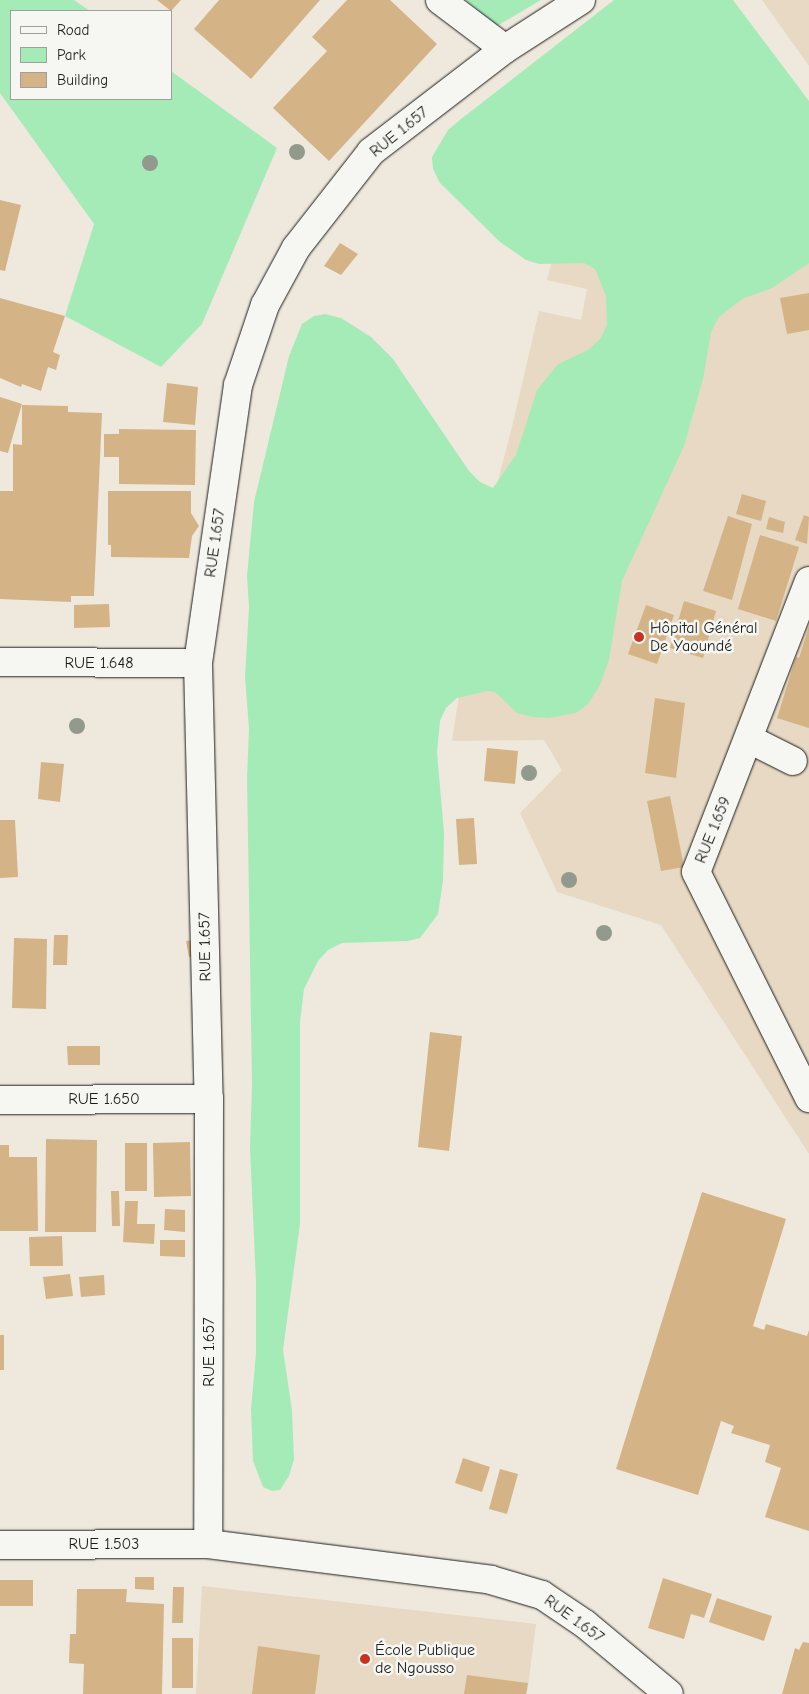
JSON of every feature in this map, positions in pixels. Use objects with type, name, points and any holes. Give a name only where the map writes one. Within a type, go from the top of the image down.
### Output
[{"type":"street","points":[[440,0],[505,49]]},
{"type":"street","name":"RUE 1.657","points":[[581,0],[505,49],[371,152],[296,248],[265,305],[238,385],[198,663],[209,1099],[208,1544],[491,1580],[542,1595],[584,1624],[669,1694]]},
{"type":"street","name":"RUE 1.659","points":[[809,581],[750,739],[696,872],[809,1098]]},
{"type":"street","name":"RUE 1.648","points":[[0,662],[198,663]]},
{"type":"street","points":[[750,739],[793,761]]},
{"type":"street","name":"RUE 1.650","points":[[0,1100],[209,1099]]},
{"type":"street","name":"RUE 1.503","points":[[0,1545],[208,1544]]},
{"type":"shaded area","points":[[762,0],[809,0],[809,66]]},
{"type":"shaded area","name":"Hôpital Général De Yaoundé","points":[[809,106],[809,1154],[661,925],[557,892],[520,813],[562,770],[544,740],[452,741],[484,534],[512,427],[539,311],[581,320],[587,289],[547,280],[555,249]]},
{"type":"shaded area","name":"École Publique de Ngousso","points":[[202,1586],[536,1624],[527,1694],[196,1694]]},
{"type":"green space","points":[[0,0],[74,0],[89,10],[10,10],[10,100],[172,100],[172,72],[277,148],[202,324],[161,367],[65,316],[94,224],[0,93]]},
{"type":"green space","points":[[466,0],[541,0],[497,26]]},
{"type":"green space","points":[[614,0],[733,0],[809,101],[809,263],[772,288],[742,299],[719,317],[711,332],[703,379],[684,446],[622,581],[609,660],[599,687],[588,704],[576,713],[548,718],[533,717],[517,713],[495,692],[487,691],[457,698],[446,708],[440,721],[437,752],[444,833],[443,881],[438,914],[420,938],[408,941],[342,943],[328,950],[318,961],[304,989],[300,1022],[300,1224],[283,1350],[292,1410],[294,1459],[289,1476],[280,1490],[272,1491],[263,1487],[253,1461],[251,1409],[256,1354],[256,1283],[250,1148],[252,1084],[247,778],[249,729],[245,677],[249,607],[247,576],[254,502],[289,356],[302,324],[314,316],[325,314],[341,318],[371,337],[393,359],[469,471],[480,482],[493,488],[516,455],[537,390],[558,364],[588,350],[600,339],[607,325],[606,296],[595,269],[584,263],[539,264],[526,260],[500,242],[440,183],[433,169],[432,157],[448,130]]},
{"type":"building","points":[[157,0],[181,0],[170,10]]},
{"type":"building","points":[[219,0],[320,0],[251,79],[194,29]]},
{"type":"building","points":[[347,0],[390,0],[437,44],[329,161],[273,108],[327,51],[312,37]]},
{"type":"building","points":[[0,200],[21,205],[5,271],[0,270]]},
{"type":"building","points":[[340,243],[358,254],[341,275],[324,266]]},
{"type":"building","points":[[809,293],[809,330],[787,334],[780,298]]},
{"type":"building","points":[[0,298],[65,316],[53,352],[60,355],[56,370],[48,367],[41,391],[22,384],[21,387],[0,378]]},
{"type":"building","points":[[167,383],[198,387],[195,425],[163,422]]},
{"type":"building","points":[[0,397],[22,404],[8,453],[0,451]]},
{"type":"building","points":[[22,405],[68,406],[68,412],[102,413],[94,596],[71,596],[71,602],[0,599],[0,491],[13,491],[13,444],[22,445]]},
{"type":"building","points":[[119,429],[196,430],[195,485],[119,484],[119,457],[104,457],[104,434],[119,434]]},
{"type":"building","points":[[108,491],[191,491],[191,513],[199,526],[192,536],[189,558],[111,557],[111,545],[108,545]]},
{"type":"building","points":[[742,494],[766,501],[761,521],[736,514]]},
{"type":"building","points":[[804,515],[809,517],[807,544],[795,540]]},
{"type":"building","points":[[728,516],[752,524],[732,600],[703,591]]},
{"type":"building","points":[[769,517],[785,522],[783,533],[766,529]]},
{"type":"building","points":[[760,535],[799,547],[776,621],[738,609]]},
{"type":"building","points":[[684,601],[716,611],[703,658],[670,648]]},
{"type":"building","points":[[109,604],[110,627],[74,628],[74,605]]},
{"type":"building","points":[[646,605],[674,615],[657,664],[628,654]]},
{"type":"building","points":[[809,626],[809,728],[777,718],[796,657],[799,658]]},
{"type":"building","points":[[655,698],[685,703],[676,778],[645,773]]},
{"type":"building","points":[[487,748],[518,751],[515,784],[484,781]]},
{"type":"building","points":[[41,762],[64,764],[60,802],[38,799]]},
{"type":"building","points":[[670,796],[684,867],[661,871],[647,801]]},
{"type":"building","points":[[474,818],[477,864],[459,865],[456,819]]},
{"type":"building","points":[[0,820],[15,820],[18,877],[0,878]]},
{"type":"building","points":[[54,935],[68,935],[67,965],[53,965]]},
{"type":"building","points":[[14,938],[47,939],[46,1009],[12,1008]]},
{"type":"building","points":[[198,939],[200,955],[189,957],[186,941]]},
{"type":"building","points":[[430,1032],[462,1036],[449,1151],[418,1147]]},
{"type":"building","points":[[67,1046],[100,1046],[100,1065],[68,1065]]},
{"type":"building","points":[[46,1139],[97,1140],[96,1232],[45,1232]]},
{"type":"building","points":[[190,1142],[191,1196],[154,1197],[153,1143]]},
{"type":"building","points":[[125,1143],[147,1143],[147,1191],[125,1191]]},
{"type":"building","points":[[0,1145],[9,1145],[9,1157],[37,1157],[38,1231],[0,1231]]},
{"type":"building","points":[[111,1191],[119,1191],[120,1226],[112,1226]]},
{"type":"building","points":[[702,1192],[786,1219],[753,1326],[764,1330],[766,1324],[807,1336],[809,1330],[809,1531],[765,1517],[781,1468],[765,1462],[770,1445],[731,1433],[734,1426],[721,1421],[698,1495],[616,1469]]},
{"type":"building","points":[[125,1201],[138,1201],[137,1224],[155,1224],[154,1244],[123,1242]]},
{"type":"building","points":[[165,1209],[185,1210],[185,1232],[164,1230]]},
{"type":"building","points":[[62,1236],[63,1266],[30,1266],[29,1237]]},
{"type":"building","points":[[160,1240],[185,1240],[185,1257],[160,1256]]},
{"type":"building","points":[[70,1274],[73,1296],[46,1299],[43,1277]]},
{"type":"building","points":[[104,1275],[105,1295],[81,1297],[79,1277]]},
{"type":"building","points":[[0,1335],[4,1335],[4,1370],[0,1370]]},
{"type":"building","points":[[463,1458],[490,1467],[482,1492],[455,1483]]},
{"type":"building","points":[[500,1469],[518,1474],[507,1514],[489,1509]]},
{"type":"building","points":[[135,1577],[154,1577],[154,1590],[135,1589]]},
{"type":"building","points":[[663,1578],[712,1594],[704,1618],[691,1614],[684,1639],[648,1628]]},
{"type":"building","points":[[0,1580],[33,1580],[33,1606],[0,1606]]},
{"type":"building","points":[[173,1587],[184,1587],[183,1623],[172,1623]]},
{"type":"building","points":[[77,1589],[127,1589],[126,1602],[164,1604],[162,1694],[83,1694],[84,1664],[69,1663],[70,1634],[76,1634]]},
{"type":"building","points":[[717,1598],[772,1616],[764,1641],[709,1622]]},
{"type":"building","points":[[172,1638],[193,1638],[193,1688],[172,1688]]},
{"type":"building","points":[[803,1642],[809,1643],[809,1694],[782,1694],[795,1648],[799,1650]]},
{"type":"building","points":[[258,1646],[320,1655],[315,1694],[252,1694]]},
{"type":"building","points":[[467,1675],[528,1683],[526,1694],[464,1694]]},
{"type":"place","name":"Hôpital Général De Yaoundé","points":[[639,637]]},
{"type":"place","name":"École Publique de Ngousso","points":[[365,1659]]}]
